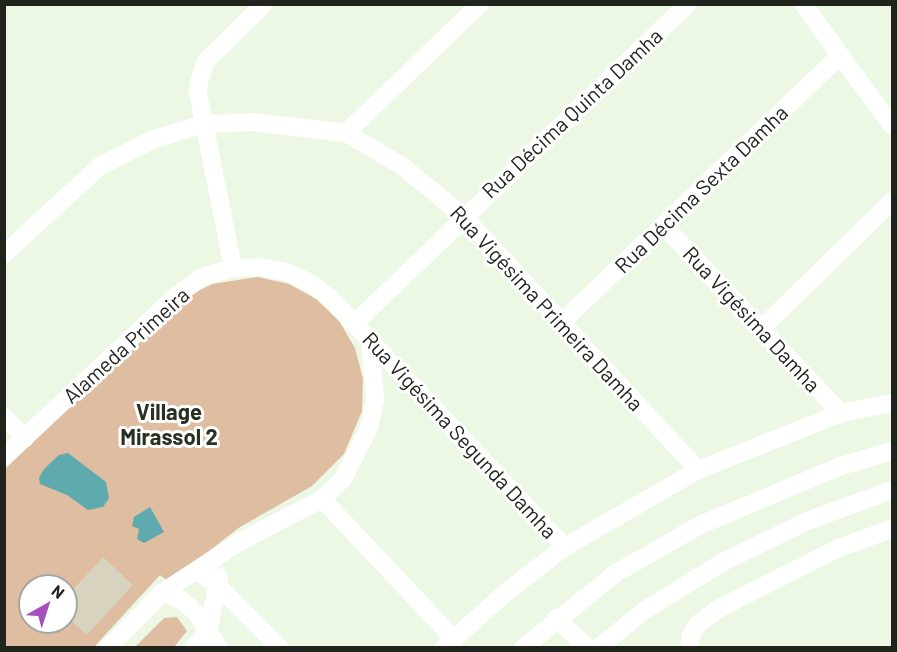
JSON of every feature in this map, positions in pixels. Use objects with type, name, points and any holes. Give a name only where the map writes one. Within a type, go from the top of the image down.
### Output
[{"type":"street","points":[[233,268],[198,93],[201,72],[206,61],[264,4]]},
{"type":"street","points":[[346,133],[480,4]]},
{"type":"street","name":"Rua Décima Quinta Damha","points":[[355,323],[463,216],[688,4]]},
{"type":"street","points":[[803,4],[839,57],[892,126]]},
{"type":"street","name":"Rua Décima Sexta Damha","points":[[562,321],[839,57]]},
{"type":"street","name":"Rua Vigésima Primeira Damha","points":[[4,254],[100,166],[138,146],[204,124],[291,123],[346,133],[402,166],[463,216],[698,470]]},
{"type":"street","points":[[761,329],[892,201]]},
{"type":"street","name":"Rua Vigésima Damha","points":[[663,225],[841,413]]},
{"type":"street","name":"Alameda Primeira","points":[[4,457],[177,295],[203,278],[233,268],[260,267],[286,272],[311,283],[355,323]]},
{"type":"street","name":"Rua Vigésima Segunda Damha","points":[[355,323],[370,342],[565,547]]},
{"type":"street","points":[[108,648],[163,592],[280,519],[322,499],[343,479],[369,428],[375,400],[370,342]]},
{"type":"street","points":[[322,499],[448,643],[565,547],[698,470],[841,413],[892,402]]},
{"type":"street","points":[[4,417],[25,438]]},
{"type":"street","points":[[526,646],[556,618],[616,573],[700,525],[841,466],[892,451]]},
{"type":"street","points":[[598,648],[645,610],[723,562],[807,521],[892,490]]},
{"type":"street","points":[[690,642],[698,624],[718,609],[838,548],[892,529]]},
{"type":"street","points":[[214,640],[218,586],[224,555]]},
{"type":"street","points":[[198,572],[218,586],[280,648]]},
{"type":"street","points":[[163,592],[183,601],[196,613],[214,640]]},
{"type":"street","points":[[556,618],[588,648]]},
{"type":"street","points":[[193,648],[214,640]]},
{"type":"shaded area","points":[[258,277],[289,284],[316,299],[339,321],[355,348],[363,379],[362,411],[344,454],[312,486],[240,527],[169,582],[160,575],[94,647],[5,648],[5,469],[184,298],[212,284]]},
{"type":"shaded area","points":[[177,617],[187,631],[174,647],[135,647],[164,618]]},
{"type":"water","points":[[68,453],[106,482],[109,498],[103,507],[88,510],[67,495],[40,484],[39,478],[44,469],[59,455]]},
{"type":"water","points":[[150,507],[164,532],[144,543],[137,539],[139,529],[132,526],[134,517]]},
{"type":"building","points":[[103,557],[133,585],[87,635],[78,627],[78,584]]},
{"type":"district","name":"Village Mirassol 2","points":[[169,424]]}]
